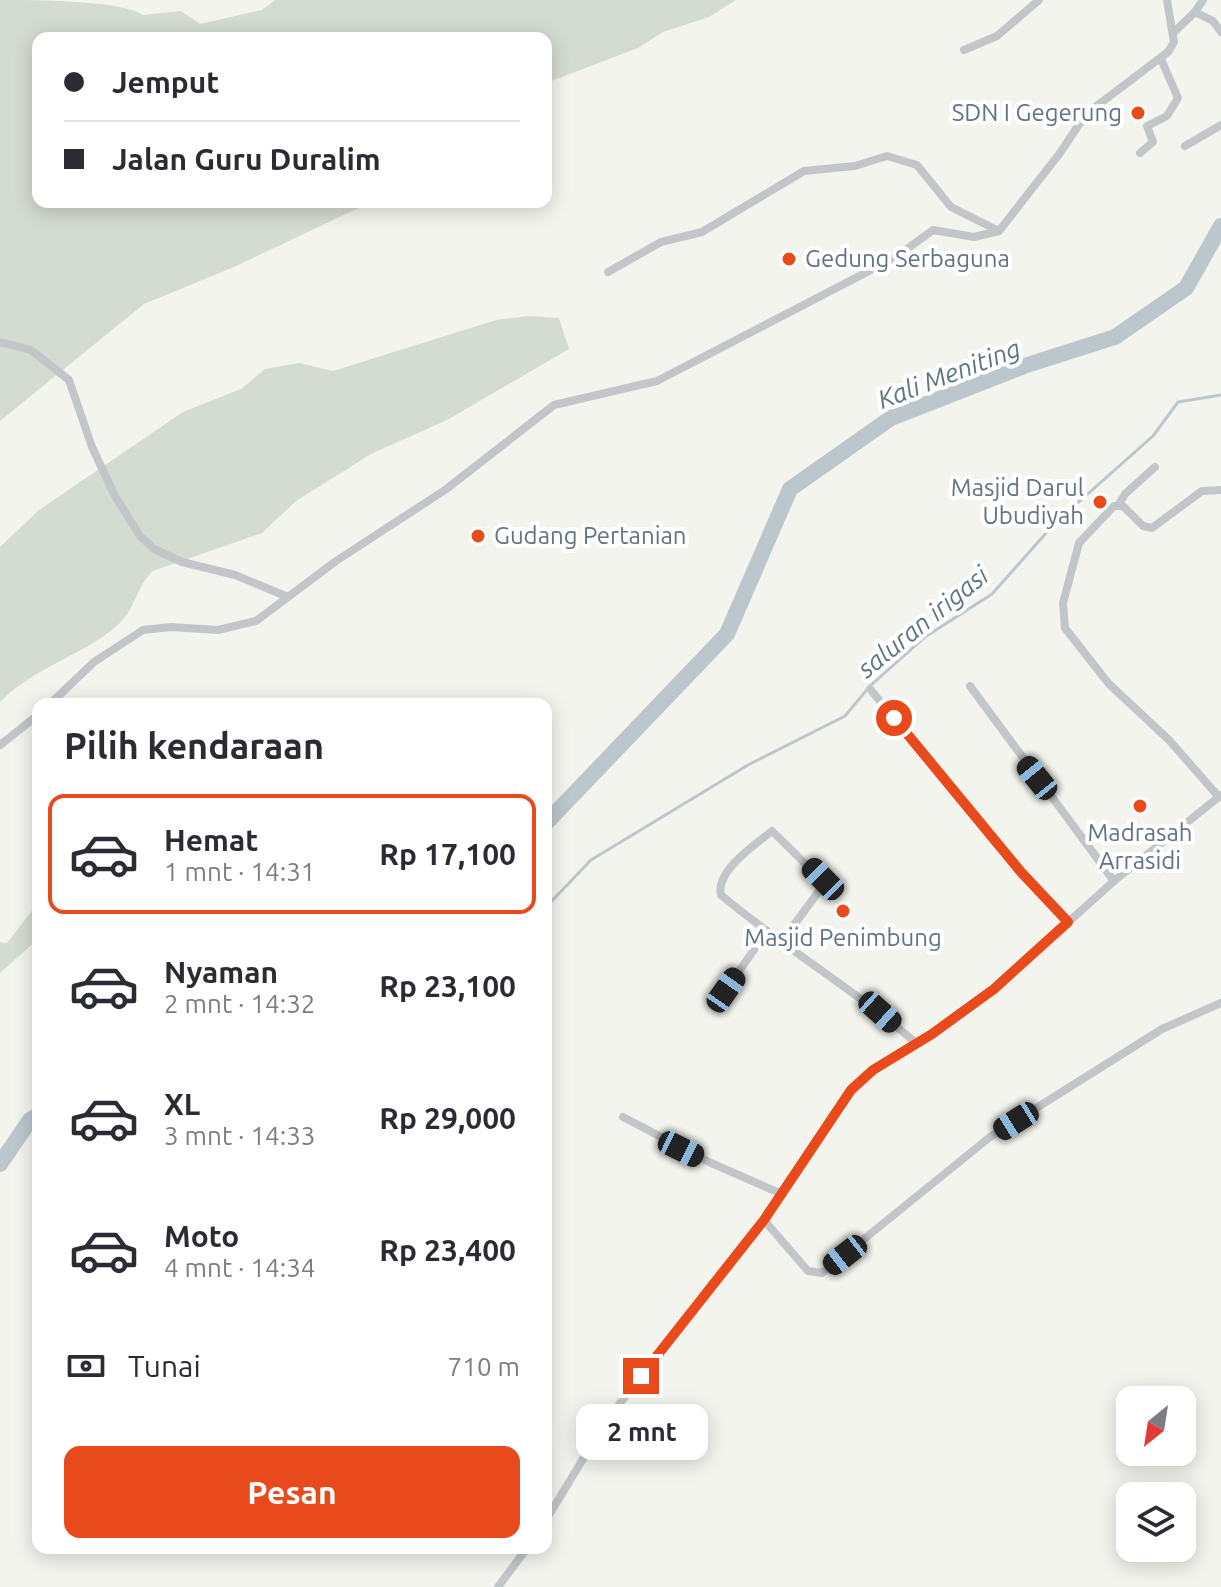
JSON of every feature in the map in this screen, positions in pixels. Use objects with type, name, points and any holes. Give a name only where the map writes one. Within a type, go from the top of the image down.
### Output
[{"type":"street","points":[[964,50],[997,36],[1039,0]]},
{"type":"street","points":[[56,698],[94,662],[143,630],[233,628],[256,621],[336,561],[445,490],[554,405],[657,381],[772,324],[851,278],[890,260],[933,230],[974,237],[999,231],[1060,153],[1086,114],[1161,59],[1174,42],[1167,0]]},
{"type":"street","points":[[1173,33],[1203,0]]},
{"type":"street","points":[[1195,12],[1213,21],[1221,32]]},
{"type":"street","points":[[1140,153],[1153,142],[1147,126],[1167,116],[1178,98],[1161,59]]},
{"type":"street","points":[[1185,146],[1221,125]]},
{"type":"street","points":[[608,272],[661,242],[702,232],[804,171],[855,166],[887,156],[917,165],[951,207],[999,231]]},
{"type":"street","points":[[0,342],[31,350],[69,380],[92,447],[115,496],[140,536],[154,549],[182,562],[235,575],[288,597]]},
{"type":"street","points":[[552,1510],[606,1421],[764,1220],[851,1090],[873,1070],[994,989],[1114,881],[1220,796],[1169,740],[1109,684],[1065,628],[1063,603],[1079,543],[1155,467]]},
{"type":"street","points":[[1119,504],[1144,528],[1152,528],[1202,491],[1221,490]]},
{"type":"street","points":[[970,686],[1114,881]]},
{"type":"street","points":[[870,689],[1021,872],[1068,922]]},
{"type":"street","points":[[0,745],[32,720]]},
{"type":"street","points":[[782,941],[825,884],[772,831],[747,848],[719,888],[721,896],[767,931],[858,994],[916,1043]]},
{"type":"street","points":[[726,990],[767,931]]},
{"type":"street","points":[[764,1220],[808,1271],[821,1273],[990,1137],[1162,1029],[1221,1003]]},
{"type":"street","points":[[623,1117],[782,1194]]},
{"type":"street","points":[[498,1587],[523,1554]]},
{"type":"shaded area","points":[[0,0],[97,4],[116,6],[143,15],[181,11],[200,24],[262,10],[275,0],[736,0],[709,17],[663,32],[638,48],[552,81],[552,32],[32,32],[32,208],[358,208],[234,267],[144,304],[0,421]]},
{"type":"shaded area","points":[[528,316],[559,318],[569,349],[447,420],[371,454],[296,501],[262,533],[153,571],[120,623],[91,644],[28,679],[0,702],[0,547],[39,510],[183,412],[241,389],[265,369],[299,363],[333,371],[496,320]]},
{"type":"shaded area","points":[[32,911],[32,944],[0,973],[0,942],[7,943]]},
{"type":"waterway","name":"Kali Meniting","points":[[552,817],[727,634],[790,489],[891,418],[1024,366],[1115,337],[1186,288],[1221,226]]},
{"type":"waterway","name":"saluran irigasi","points":[[552,901],[591,860],[748,765],[845,716],[870,686],[925,637],[992,594],[1055,523],[1153,436],[1178,402],[1221,395]]},
{"type":"waterway","name":"Kali Meniting","points":[[0,1164],[32,1119]]},
{"type":"place","name":"SDN I Gegerung","points":[[1138,113]]},
{"type":"place","name":"Gedung Serbaguna","points":[[789,259]]},
{"type":"place","name":"Masjid Darul Ubudiyah","points":[[1100,502]]},
{"type":"place","name":"Gudang Pertanian","points":[[478,536]]},
{"type":"place","name":"Madrasah Arrasidi","points":[[1140,806]]},
{"type":"place","name":"Masjid Penimbung","points":[[843,911]]},
{"type":"route","points":[[641,1376],[764,1220],[836,1108],[861,1079],[932,1034],[994,989],[1068,922],[1021,872],[894,718]]}]
